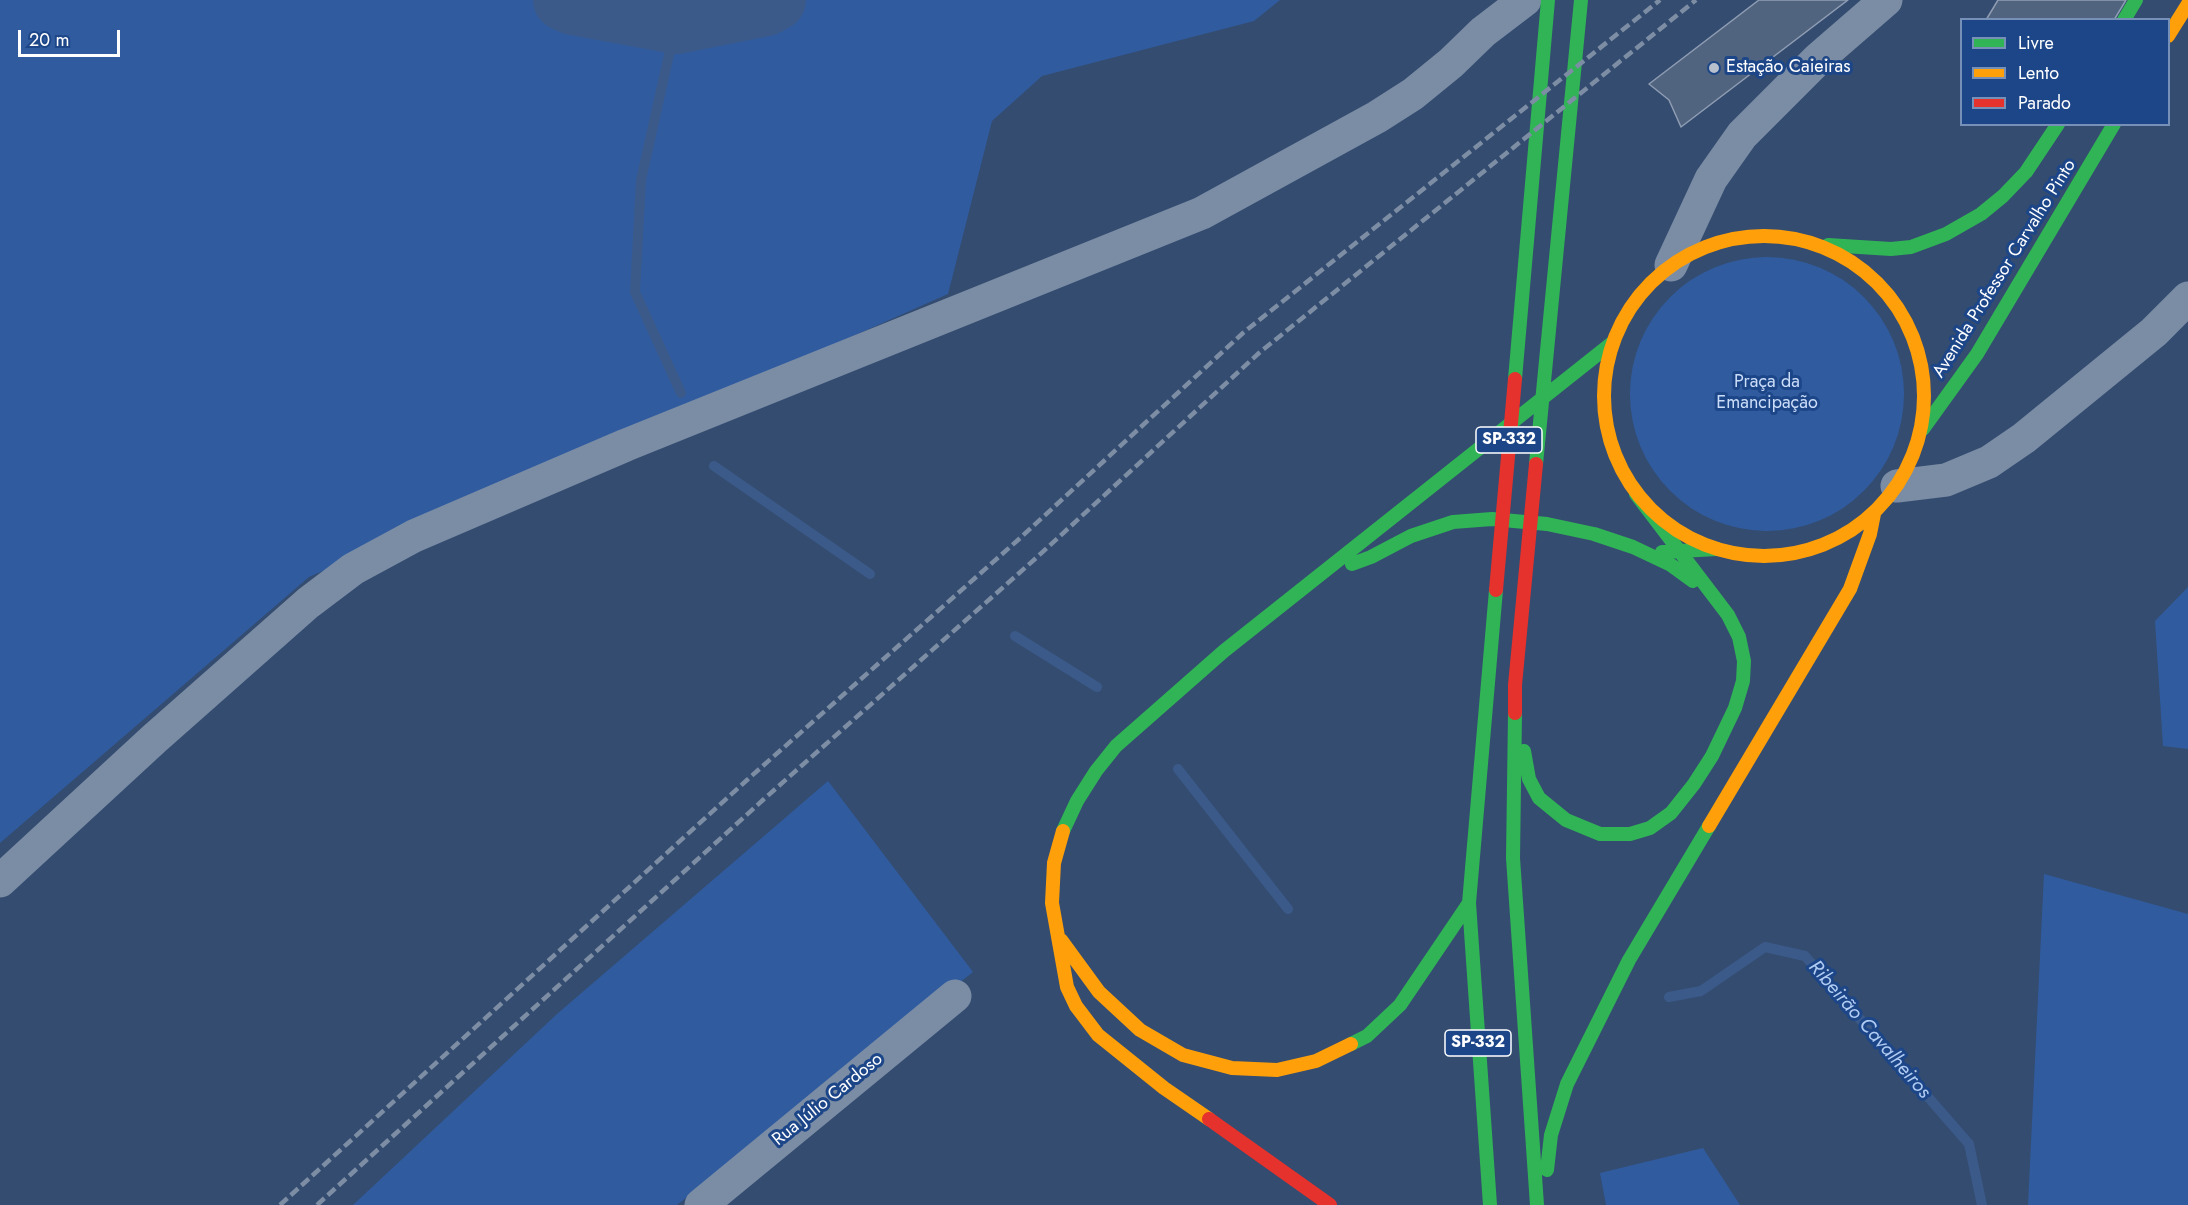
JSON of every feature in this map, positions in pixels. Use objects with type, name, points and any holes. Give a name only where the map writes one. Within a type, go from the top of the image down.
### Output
[{"type":"main road","name":"SP-332","points":[[1490,1205],[1469,903],[1548,0]]},
{"type":"main road","name":"SP-332","points":[[1537,1205],[1513,858],[1515,685],[1581,0]]},
{"type":"main road","points":[[2125,18],[2136,0]]},
{"type":"main road","points":[[2170,34],[2188,4]]},
{"type":"main road","name":"Avenida Professor Carvalho Pinto","points":[[1814,244],[1891,249],[1911,247],[1946,234],[1981,214],[2003,196],[2026,172],[2057,126]]},
{"type":"main road","name":"Avenida Professor Carvalho Pinto","points":[[1923,429],[1977,354],[2113,126]]},
{"type":"main road","points":[[1515,685],[1529,779],[1539,798],[1566,820],[1600,834],[1630,834],[1650,828],[1671,813],[1712,756],[1735,708],[1743,681],[1744,661],[1739,637],[1728,615],[1636,494],[1611,447],[1603,395],[1612,343],[1636,300],[1671,265],[1716,243],[1765,236],[1814,244],[1856,264],[1891,296],[1914,337],[1926,383],[1923,429],[1897,486],[1874,514],[1829,544],[1777,557],[1724,552],[1717,549],[1675,530],[1636,494]]},
{"type":"main road","points":[[1330,1205],[1164,1088],[1098,1035],[1076,1006],[1067,987],[1052,903],[1054,863],[1062,832],[1077,801],[1096,771],[1116,746],[1224,651],[1612,343]]},
{"type":"main road","points":[[1543,1205],[1551,1135],[1567,1084],[1629,960],[1850,589],[1867,545],[1874,514]]},
{"type":"main road","points":[[1314,579],[1371,557],[1411,536],[1453,522],[1492,519],[1547,524],[1594,534],[1633,547],[1671,565],[1710,594]]},
{"type":"main road","points":[[1633,547],[1663,552],[1717,549]]},
{"type":"main road","points":[[1057,933],[1099,992],[1140,1030],[1183,1055],[1232,1068],[1277,1070],[1316,1061],[1367,1036],[1400,1005],[1469,903]]},
{"type":"street","points":[[0,881],[154,739],[308,603],[353,569],[414,536],[626,445],[1202,213],[1377,117],[1413,94],[1483,32],[1525,0]]},
{"type":"street","points":[[1671,265],[1711,179],[1742,135],[1818,59],[1886,0]]},
{"type":"street","points":[[1897,486],[1946,480],[1989,462],[2024,438],[2154,333],[2188,298]]},
{"type":"street","name":"Rua Júlio Cardoso","points":[[701,1205],[956,996]]},
{"type":"green space","points":[[0,0],[1280,0],[1254,21],[1042,76],[992,121],[948,294],[309,577],[0,843]]},
{"type":"green space","name":"Praça da Emancipação","points":[[1754,257],[1780,257],[1807,263],[1832,273],[1864,297],[1881,318],[1894,342],[1902,367],[1904,394],[1902,421],[1894,446],[1881,470],[1864,491],[1843,508],[1819,521],[1794,529],[1754,531],[1727,525],[1702,515],[1680,500],[1661,481],[1646,459],[1636,434],[1630,407],[1630,381],[1636,354],[1646,329],[1661,307],[1680,288],[1702,273],[1727,263]]},
{"type":"green space","points":[[2188,587],[2188,749],[2163,746],[2155,621]]},
{"type":"green space","points":[[828,781],[973,972],[677,1205],[353,1205],[557,1014]]},
{"type":"green space","points":[[2044,874],[2188,914],[2188,1205],[2028,1205]]},
{"type":"green space","points":[[1703,1148],[1740,1205],[1606,1205],[1600,1173]]},
{"type":"building","name":"Estação Caieiras","points":[[1759,0],[1848,0],[1681,127],[1669,100],[1649,84]]},
{"type":"building","points":[[1998,0],[2126,0],[2115,18],[1987,18]]},
{"type":"waterway","points":[[564,0],[573,4],[676,23],[766,5],[775,0]]},
{"type":"waterway","name":"Ribeirão Cavalheiros","points":[[676,23],[641,180],[635,292],[681,393]]},
{"type":"waterway","name":"Ribeirão Cavalheiros","points":[[714,466],[870,574]]},
{"type":"waterway","name":"Ribeirão Cavalheiros","points":[[1015,636],[1097,687]]},
{"type":"waterway","name":"Ribeirão Cavalheiros","points":[[1178,769],[1288,909]]},
{"type":"waterway","name":"Ribeirão Cavalheiros","points":[[1669,997],[1701,991],[1765,947],[1805,956],[1969,1144],[1982,1205]]},
{"type":"railway","points":[[280,1205],[747,780],[1018,540],[1243,333],[1660,0]]},
{"type":"railway","points":[[317,1205],[764,799],[1035,559],[1259,353],[1696,0]]},
{"type":"traffic: fast","points":[[1515,379],[1548,0]]},
{"type":"traffic: fast","points":[[1536,464],[1581,0]]},
{"type":"traffic: fast","points":[[2125,18],[2136,0]]},
{"type":"traffic: fast","points":[[1828,245],[1891,249],[1911,247],[1946,234],[1981,214],[2003,196],[2026,172],[2057,126]]},
{"type":"traffic: fast","points":[[1923,429],[1977,354],[2113,126]]},
{"type":"traffic: fast","points":[[1063,831],[1077,801],[1096,771],[1116,746],[1224,651],[1612,343]]},
{"type":"traffic: fast","points":[[1524,751],[1529,779],[1539,798],[1566,820],[1600,834],[1630,834],[1650,828],[1671,813],[1712,756],[1735,708],[1743,681],[1744,661],[1739,637],[1728,615],[1636,494]]},
{"type":"traffic: fast","points":[[1352,564],[1371,557],[1411,536],[1453,522],[1492,519],[1547,524],[1594,534],[1633,547],[1671,565],[1693,581]]},
{"type":"traffic: fast","points":[[1662,552],[1717,549]]},
{"type":"traffic: fast","points":[[1490,1205],[1469,903],[1496,590]]},
{"type":"traffic: fast","points":[[1515,713],[1513,858],[1537,1205]]},
{"type":"traffic: fast","points":[[1547,1170],[1551,1135],[1567,1084],[1629,960],[1709,826]]},
{"type":"traffic: fast","points":[[1351,1044],[1367,1036],[1400,1005],[1469,903]]},
{"type":"traffic: slow","points":[[2170,33],[2188,4]]},
{"type":"traffic: slow","points":[[1764,236],[1795,239],[1825,248],[1853,263],[1877,283],[1897,307],[1912,335],[1921,365],[1924,396],[1921,427],[1912,457],[1897,485],[1877,509],[1853,529],[1825,544],[1795,553],[1764,556],[1733,553],[1703,544],[1675,529],[1651,509],[1631,485],[1616,457],[1607,427],[1604,396],[1607,365],[1616,335],[1631,307],[1651,283],[1675,263],[1703,248],[1733,239],[1764,236]]},
{"type":"traffic: slow","points":[[1709,826],[1850,589],[1870,534],[1874,514]]},
{"type":"traffic: slow","points":[[1063,831],[1054,863],[1052,903],[1067,987],[1076,1006],[1098,1035],[1164,1088],[1209,1119]]},
{"type":"traffic: slow","points":[[1061,940],[1099,992],[1140,1030],[1183,1055],[1232,1068],[1277,1070],[1316,1061],[1351,1044]]},
{"type":"traffic: jam","points":[[1496,590],[1515,379]]},
{"type":"traffic: jam","points":[[1515,713],[1515,685],[1536,464]]},
{"type":"traffic: jam","points":[[1209,1119],[1330,1205]]},
{"type":"place","name":"Estação Caieiras","points":[[1714,68]]}]
